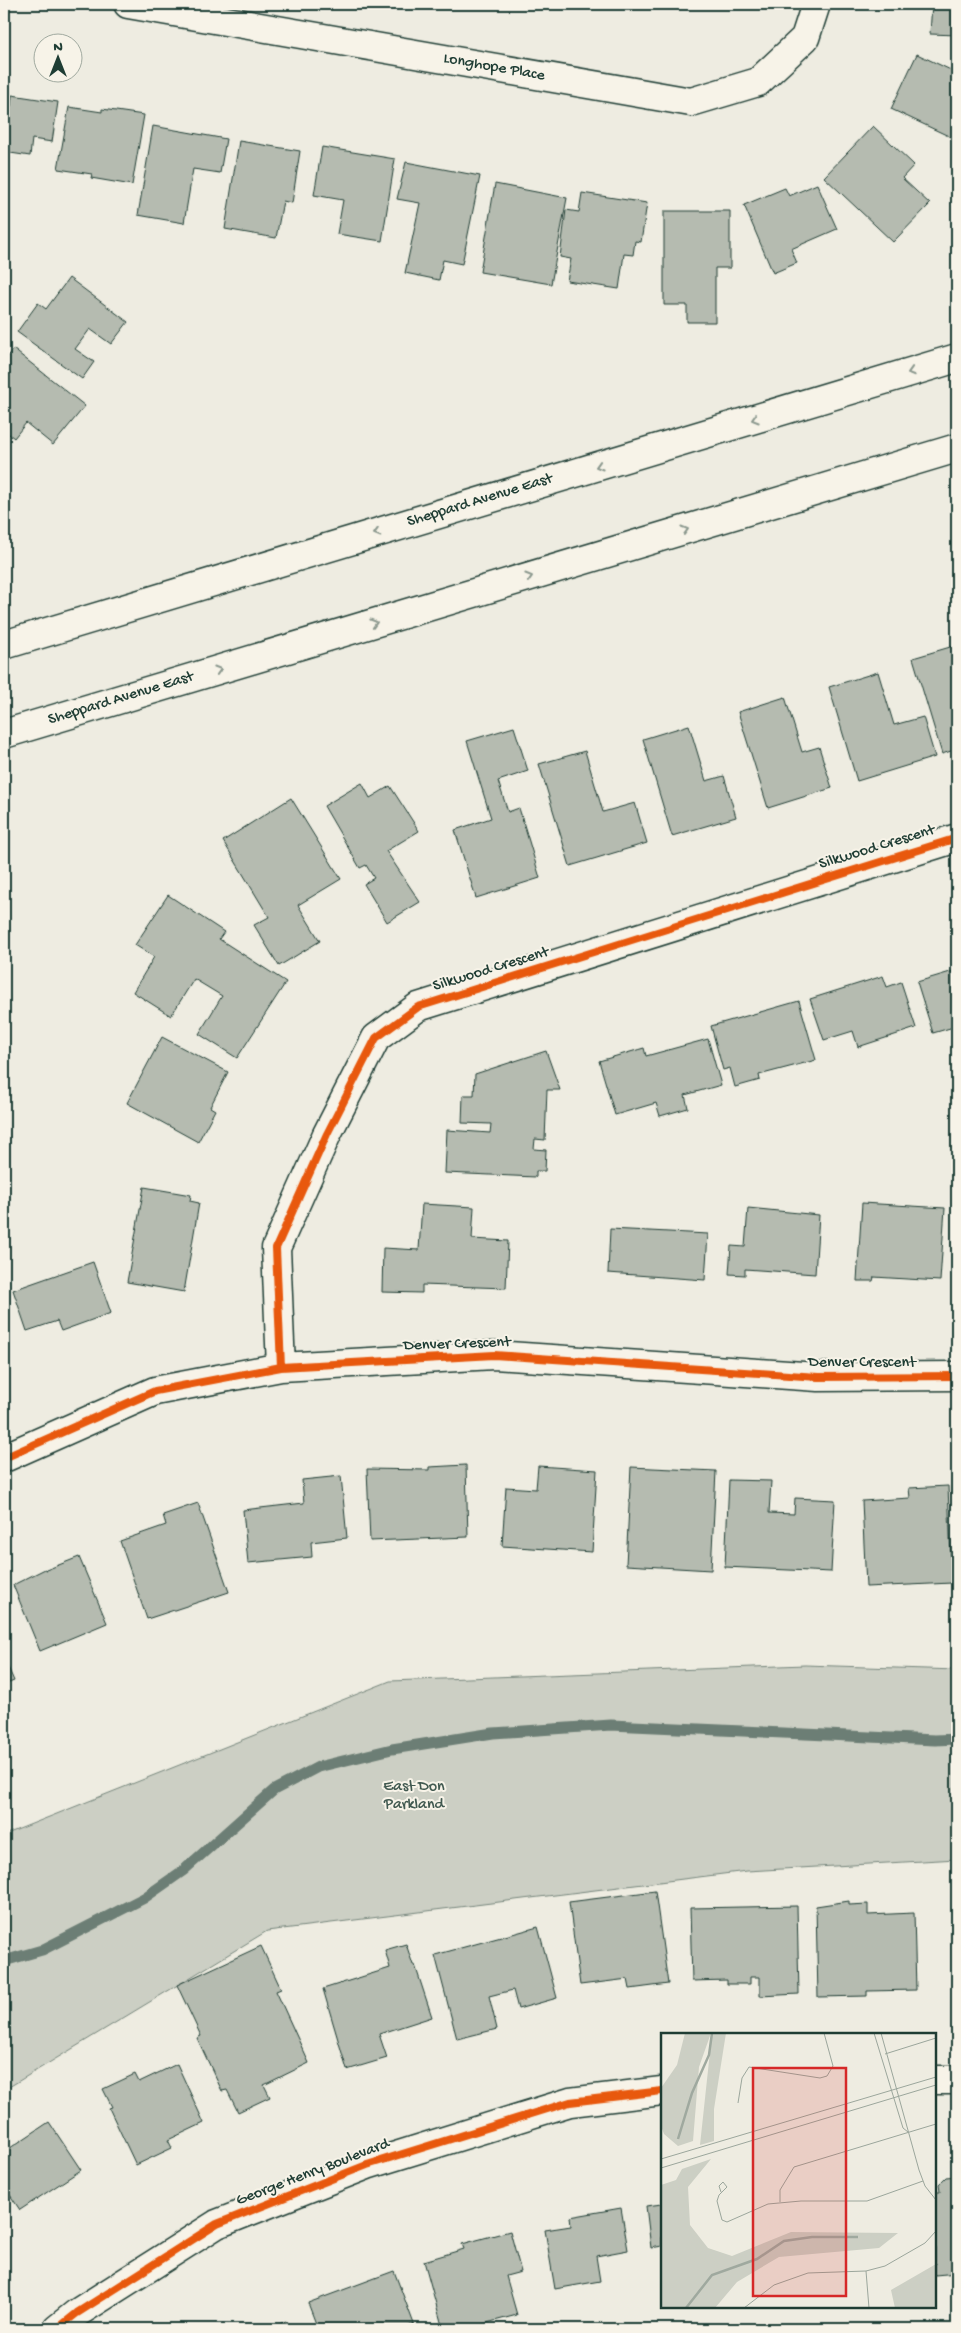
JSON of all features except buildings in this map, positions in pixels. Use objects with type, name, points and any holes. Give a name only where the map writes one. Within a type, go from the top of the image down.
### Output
[{"type":"street","name":"Longhope Place","points":[[128,4],[691,102],[758,82],[805,38],[816,4]]},
{"type":"street","name":"Sheppard Avenue East","points":[[4,645],[957,358]]},
{"type":"street","name":"Sheppard Avenue East","points":[[4,734],[957,448]]},
{"type":"street","name":"Silkwood Crescent","points":[[281,1367],[276,1248],[327,1134],[376,1038],[418,1007],[957,838]]},
{"type":"street","name":"Denver Crescent","points":[[4,1458],[155,1391],[281,1367],[494,1355],[818,1377],[957,1376]]},
{"type":"street","points":[[936,2080],[957,2080]]},
{"type":"street","name":"George Henry Boulevard","points":[[57,2329],[77,2313],[217,2224],[368,2165],[570,2102],[661,2091]]},
{"type":"green space","name":"East Don Parkland","points":[[805,1665],[957,1670],[957,1859],[747,1871],[267,1931],[4,2090],[4,1835],[390,1681]]},
{"type":"waterway","points":[[4,1961],[42,1950],[144,1898],[184,1870],[274,1790],[318,1767],[392,1749],[493,1733],[611,1725],[935,1740],[957,1739]]},
{"type":"cycle path","points":[[281,1367],[276,1248],[327,1134],[376,1038],[418,1007],[957,838]]},
{"type":"cycle path","points":[[4,1458],[155,1391],[281,1367],[494,1355],[818,1377],[957,1376]]},
{"type":"cycle path","points":[[57,2329],[77,2313],[217,2224],[367,2165],[570,2102],[661,2091]]}]
